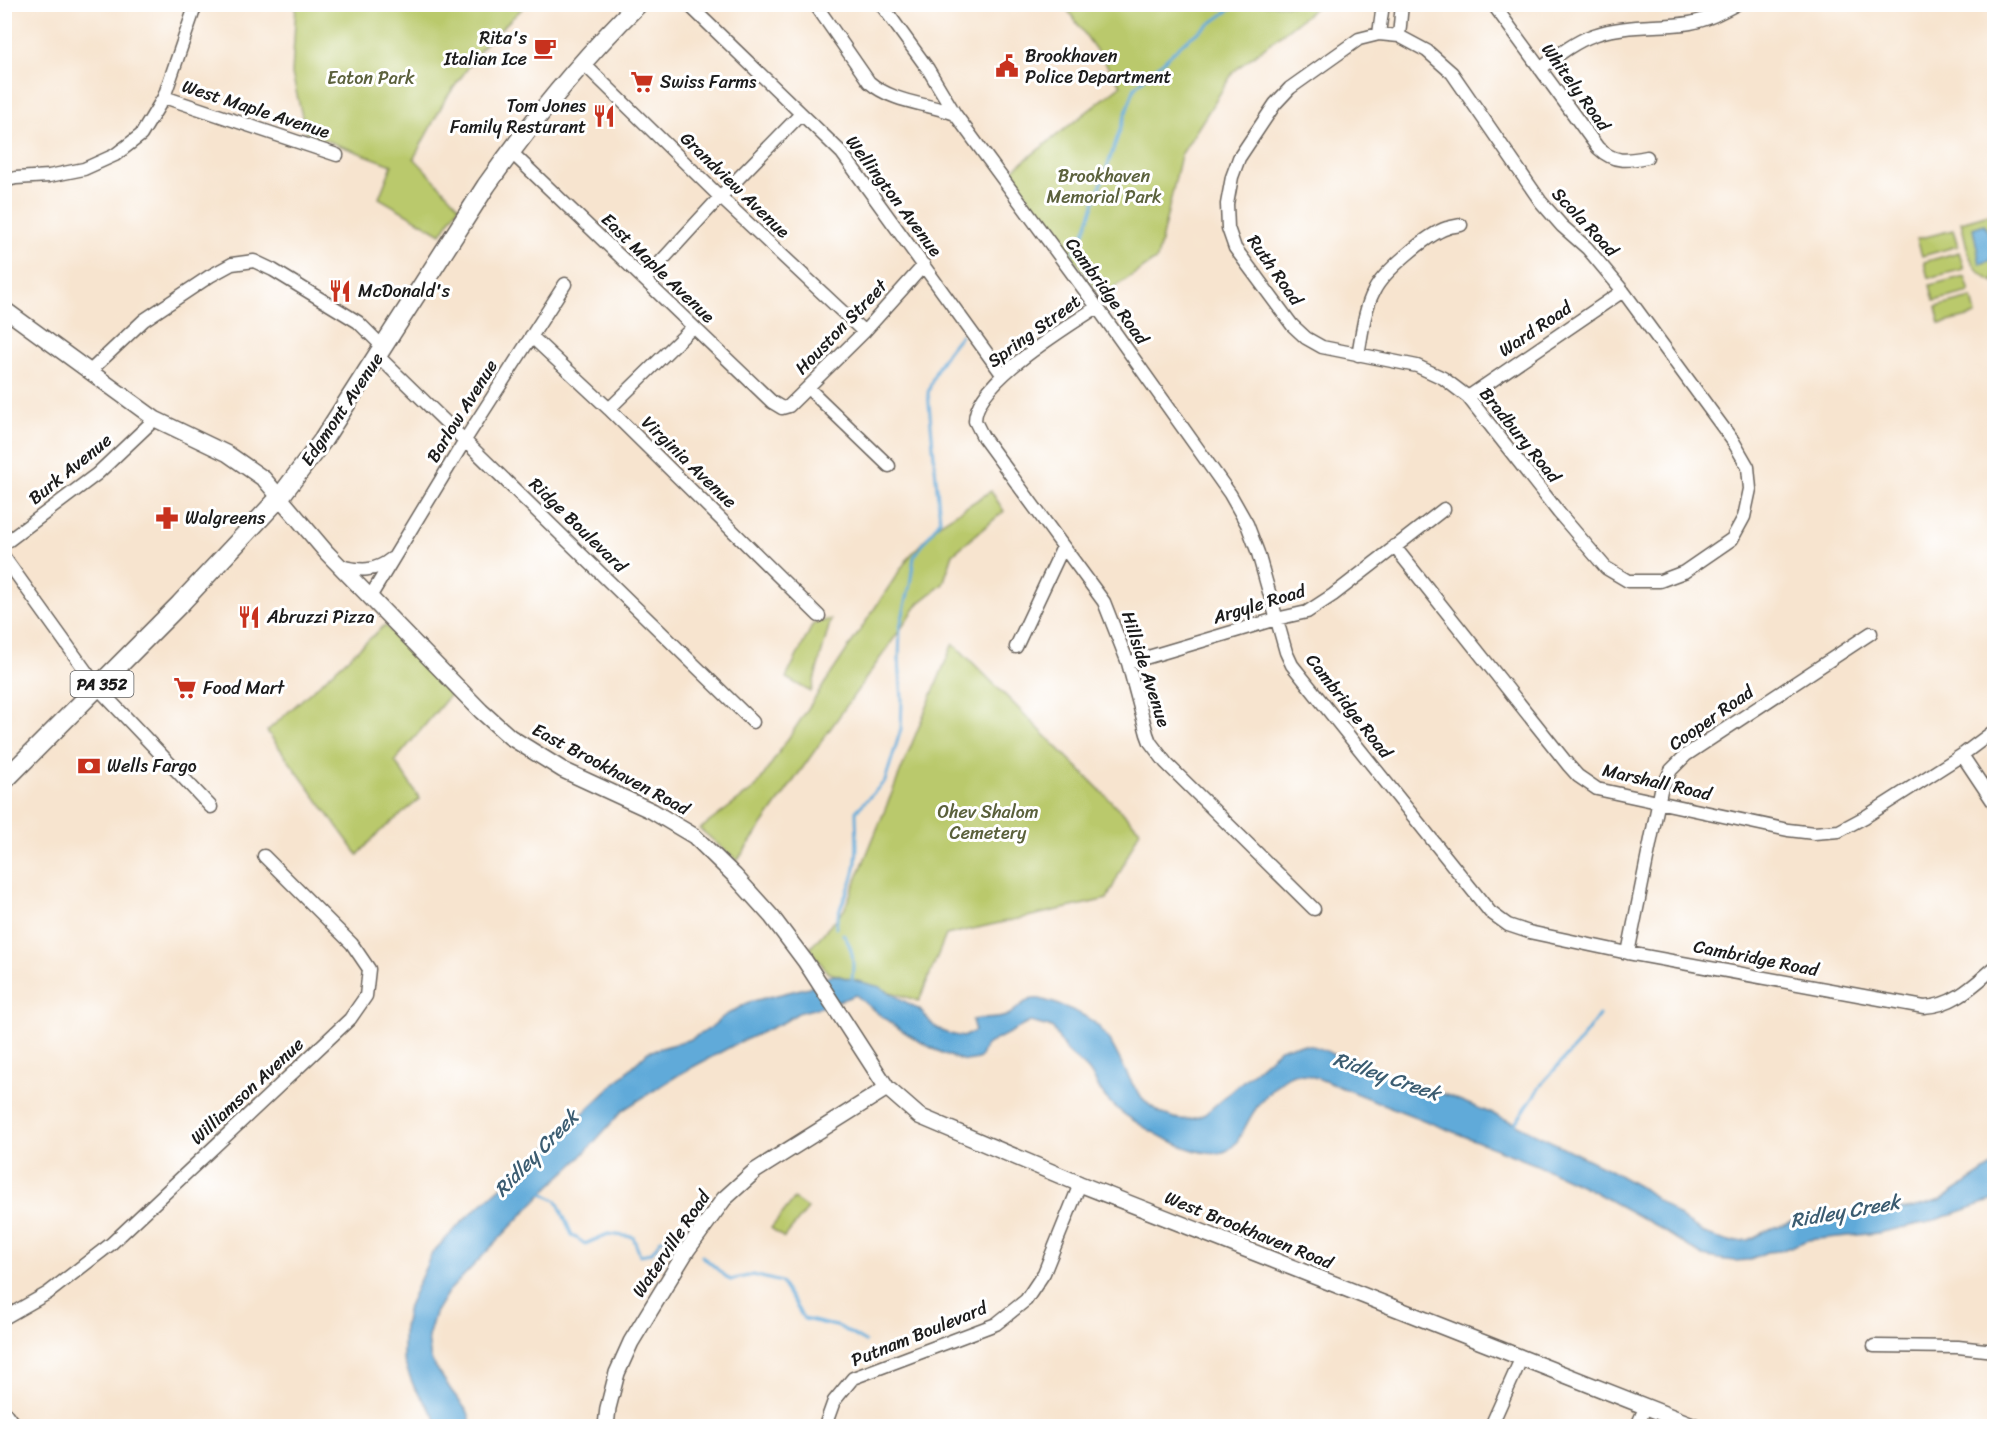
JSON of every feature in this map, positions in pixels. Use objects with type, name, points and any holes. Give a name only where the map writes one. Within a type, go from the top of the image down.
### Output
[{"type":"main road","name":"Edgmont Avenue","points":[[4,781],[214,569],[280,497],[313,453],[510,152],[582,62],[638,4]]},
{"type":"street","points":[[4,181],[50,176],[84,169],[115,155],[141,135],[164,98],[196,4]]},
{"type":"street","name":"Wellington Avenue","points":[[688,4],[842,153],[1002,374]]},
{"type":"street","points":[[815,4],[869,82],[876,88],[896,98],[931,105],[955,114]]},
{"type":"street","name":"Cambridge Road","points":[[881,4],[928,69],[955,114],[1097,307],[1230,494],[1247,524],[1286,651],[1304,681],[1490,912],[1508,925],[1519,929],[1628,953],[1923,1007],[1942,1005],[1995,968]]},
{"type":"street","points":[[1379,34],[1383,4]]},
{"type":"street","points":[[1399,36],[1402,4]]},
{"type":"street","name":"Whitely Road","points":[[1493,4],[1602,153],[1621,161],[1647,157]]},
{"type":"street","points":[[1540,69],[1570,46],[1594,35],[1620,29],[1691,23],[1714,16],[1737,4]]},
{"type":"street","name":"Ruth Road","points":[[1358,354],[1322,347],[1306,338],[1292,325],[1235,248],[1228,228],[1227,204],[1232,177],[1239,158],[1275,104],[1290,88],[1359,39],[1379,34],[1399,36]]},
{"type":"street","name":"Scola Road","points":[[1399,36],[1427,51],[1452,73],[1541,202],[1562,226],[1587,248],[1623,291],[1733,441],[1748,466],[1750,489],[1744,517],[1732,539],[1684,572],[1660,581],[1628,581]]},
{"type":"street","name":"Grandview Avenue","points":[[582,62],[720,197],[864,332]]},
{"type":"street","name":"West Maple Avenue","points":[[164,98],[337,155]]},
{"type":"street","points":[[645,279],[720,197],[801,114]]},
{"type":"street","name":"East Maple Avenue","points":[[510,152],[772,402],[782,408]]},
{"type":"street","points":[[1358,354],[1370,301],[1382,278],[1426,239],[1446,228],[1461,225]]},
{"type":"street","name":"Ridge Boulevard","points":[[89,372],[144,320],[232,264],[254,261],[358,322],[380,351],[465,440],[753,722]]},
{"type":"street","name":"Houston Street","points":[[782,408],[789,406],[864,332],[924,265]]},
{"type":"street","name":"Barlow Avenue","points":[[370,597],[465,440],[565,284]]},
{"type":"street","name":"Ward Road","points":[[1468,397],[1623,291]]},
{"type":"street","name":"Spring Street","points":[[975,416],[987,390],[1002,374],[1097,307]]},
{"type":"street","points":[[4,309],[155,419],[240,461],[264,479],[280,497]]},
{"type":"street","points":[[609,409],[693,327]]},
{"type":"street","name":"Virginia Avenue","points":[[531,336],[609,409],[819,616]]},
{"type":"street","name":"Bradbury Road","points":[[1358,354],[1417,366],[1443,378],[1468,397],[1559,513],[1606,568],[1628,581]]},
{"type":"street","points":[[808,388],[889,466]]},
{"type":"street","name":"Hillside Avenue","points":[[975,416],[977,429],[1104,602],[1128,663],[1147,734],[1156,751],[1314,909]]},
{"type":"street","name":"Burk Avenue","points":[[4,544],[97,474],[155,419]]},
{"type":"street","name":"East Brookhaven Road","points":[[280,497],[340,566],[481,711],[510,737],[563,770],[652,811],[694,836],[772,917],[816,978],[835,1009]]},
{"type":"street","name":"Argyle Road","points":[[1128,663],[1307,612],[1333,595],[1444,509]]},
{"type":"street","name":"Marshall Road","points":[[1394,546],[1578,776],[1597,789],[1788,830],[1814,833],[1839,831],[1962,755],[1995,731]]},
{"type":"street","points":[[1016,647],[1063,547]]},
{"type":"street","points":[[4,557],[98,688],[211,807]]},
{"type":"street","points":[[340,566],[369,570],[383,566],[392,558]]},
{"type":"street","name":"Cooper Road","points":[[1628,953],[1659,802],[1665,779],[1678,761],[1871,633]]},
{"type":"street","points":[[1962,755],[1995,803]]},
{"type":"street","name":"Williamson Avenue","points":[[4,1318],[48,1293],[111,1245],[350,1019],[366,996],[369,969],[352,944],[264,856]]},
{"type":"street","name":"West Brookhaven Road","points":[[835,1009],[887,1088],[919,1116],[1080,1184],[1695,1426]]},
{"type":"street","name":"Waterville Road","points":[[606,1426],[617,1372],[631,1342],[687,1250],[724,1199],[755,1171],[887,1088]]},
{"type":"street","name":"Putnam Boulevard","points":[[825,1426],[834,1401],[852,1378],[996,1324],[1026,1300],[1044,1273],[1080,1184]]},
{"type":"street","points":[[1874,1346],[1958,1347],[1995,1351]]},
{"type":"street","points":[[1491,1426],[1521,1359]]},
{"type":"street","points":[[1637,1426],[1645,1408]]},
{"type":"street","points":[[4,1411],[15,1426]]},
{"type":"green space","name":"Eaton Park","points":[[296,5],[526,5],[484,45],[445,100],[414,158],[459,206],[441,234],[379,198],[392,165],[306,133],[292,74]]},
{"type":"green space","name":"Brookhaven Memorial Park","points":[[1064,5],[1319,5],[1234,71],[1181,155],[1157,259],[1101,296],[1010,172],[1121,85]]},
{"type":"green space","points":[[1989,214],[1994,223],[1994,282],[1978,271],[1970,257],[1961,222]]},
{"type":"green space","points":[[1953,230],[1958,246],[1922,256],[1917,239]]},
{"type":"green space","points":[[1959,252],[1964,269],[1928,278],[1924,262]]},
{"type":"green space","points":[[1965,276],[1970,292],[1934,301],[1930,285]]},
{"type":"green space","points":[[1972,298],[1976,315],[1940,324],[1936,307]]},
{"type":"green space","points":[[991,491],[1004,511],[953,554],[943,584],[919,603],[737,861],[700,829],[756,787],[908,558],[939,524]]},
{"type":"green space","points":[[831,619],[811,692],[786,678],[813,624]]},
{"type":"green space","points":[[385,625],[450,695],[395,761],[420,799],[377,834],[358,855],[267,731]]},
{"type":"green space","name":"Ohev Shalom Cemetery","points":[[953,643],[1140,830],[1107,899],[946,935],[919,1001],[827,972],[810,948],[844,910]]},
{"type":"green space","points":[[794,1199],[808,1209],[784,1238],[771,1228]]},
{"type":"water","points":[[1984,224],[1994,245],[1994,259],[1980,264],[1973,228]]},
{"type":"water","name":"Ridley Creek","points":[[835,975],[880,987],[920,1010],[934,1026],[946,1033],[963,1037],[975,1031],[972,1020],[1005,1017],[1030,1000],[1040,999],[1071,1010],[1087,1017],[1108,1038],[1129,1078],[1146,1102],[1158,1112],[1178,1119],[1190,1119],[1205,1114],[1280,1049],[1302,1045],[1322,1049],[1505,1119],[1608,1169],[1645,1190],[1707,1235],[1729,1242],[1748,1240],[1772,1228],[1811,1215],[1863,1214],[1913,1208],[1941,1200],[1994,1165],[1994,1200],[1929,1222],[1878,1233],[1808,1240],[1748,1260],[1718,1259],[1703,1256],[1653,1224],[1589,1189],[1537,1165],[1317,1078],[1300,1074],[1288,1077],[1275,1086],[1263,1099],[1237,1141],[1230,1148],[1214,1153],[1199,1151],[1164,1138],[1117,1108],[1105,1097],[1088,1070],[1067,1051],[1053,1028],[1030,1022],[986,1045],[980,1058],[964,1061],[920,1042],[856,995],[798,1013],[680,1074],[623,1110],[579,1159],[448,1292],[435,1313],[428,1337],[431,1360],[468,1412],[472,1426],[438,1426],[434,1415],[414,1387],[403,1359],[403,1333],[408,1306],[432,1253],[467,1217],[557,1138],[648,1052],[691,1039],[749,1002],[809,987]]},
{"type":"waterway","points":[[1074,252],[1084,233],[1135,87],[1183,43],[1238,4]]},
{"type":"waterway","points":[[836,928],[856,865],[856,811],[885,781],[901,729],[900,627],[914,557],[940,520],[928,393],[941,362],[961,335]]},
{"type":"waterway","points":[[843,934],[852,956],[852,980]]},
{"type":"waterway","points":[[1514,1125],[1544,1081],[1578,1044],[1599,1015]]},
{"type":"waterway","points":[[541,1192],[557,1201],[572,1235],[585,1244],[608,1234],[633,1237],[640,1255],[651,1253],[661,1240],[678,1235],[686,1242]]},
{"type":"waterway","points":[[702,1256],[730,1280],[753,1275],[781,1282],[804,1319],[840,1327],[865,1342]]},
{"type":"place","name":"Rita's Italian Ice","points":[[545,48]]},
{"type":"place","name":"Brookhaven Police Department","points":[[1007,66]]},
{"type":"place","name":"Swiss Farms","points":[[642,82]]},
{"type":"place","name":"Tom Jones Family Resturant","points":[[604,116]]},
{"type":"place","name":"McDonald's","points":[[340,291]]},
{"type":"place","name":"Walgreens","points":[[167,518]]},
{"type":"place","name":"Abruzzi Pizza","points":[[249,617]]},
{"type":"place","name":"Food Mart","points":[[185,688]]},
{"type":"place","name":"Wells Fargo","points":[[89,766]]}]
